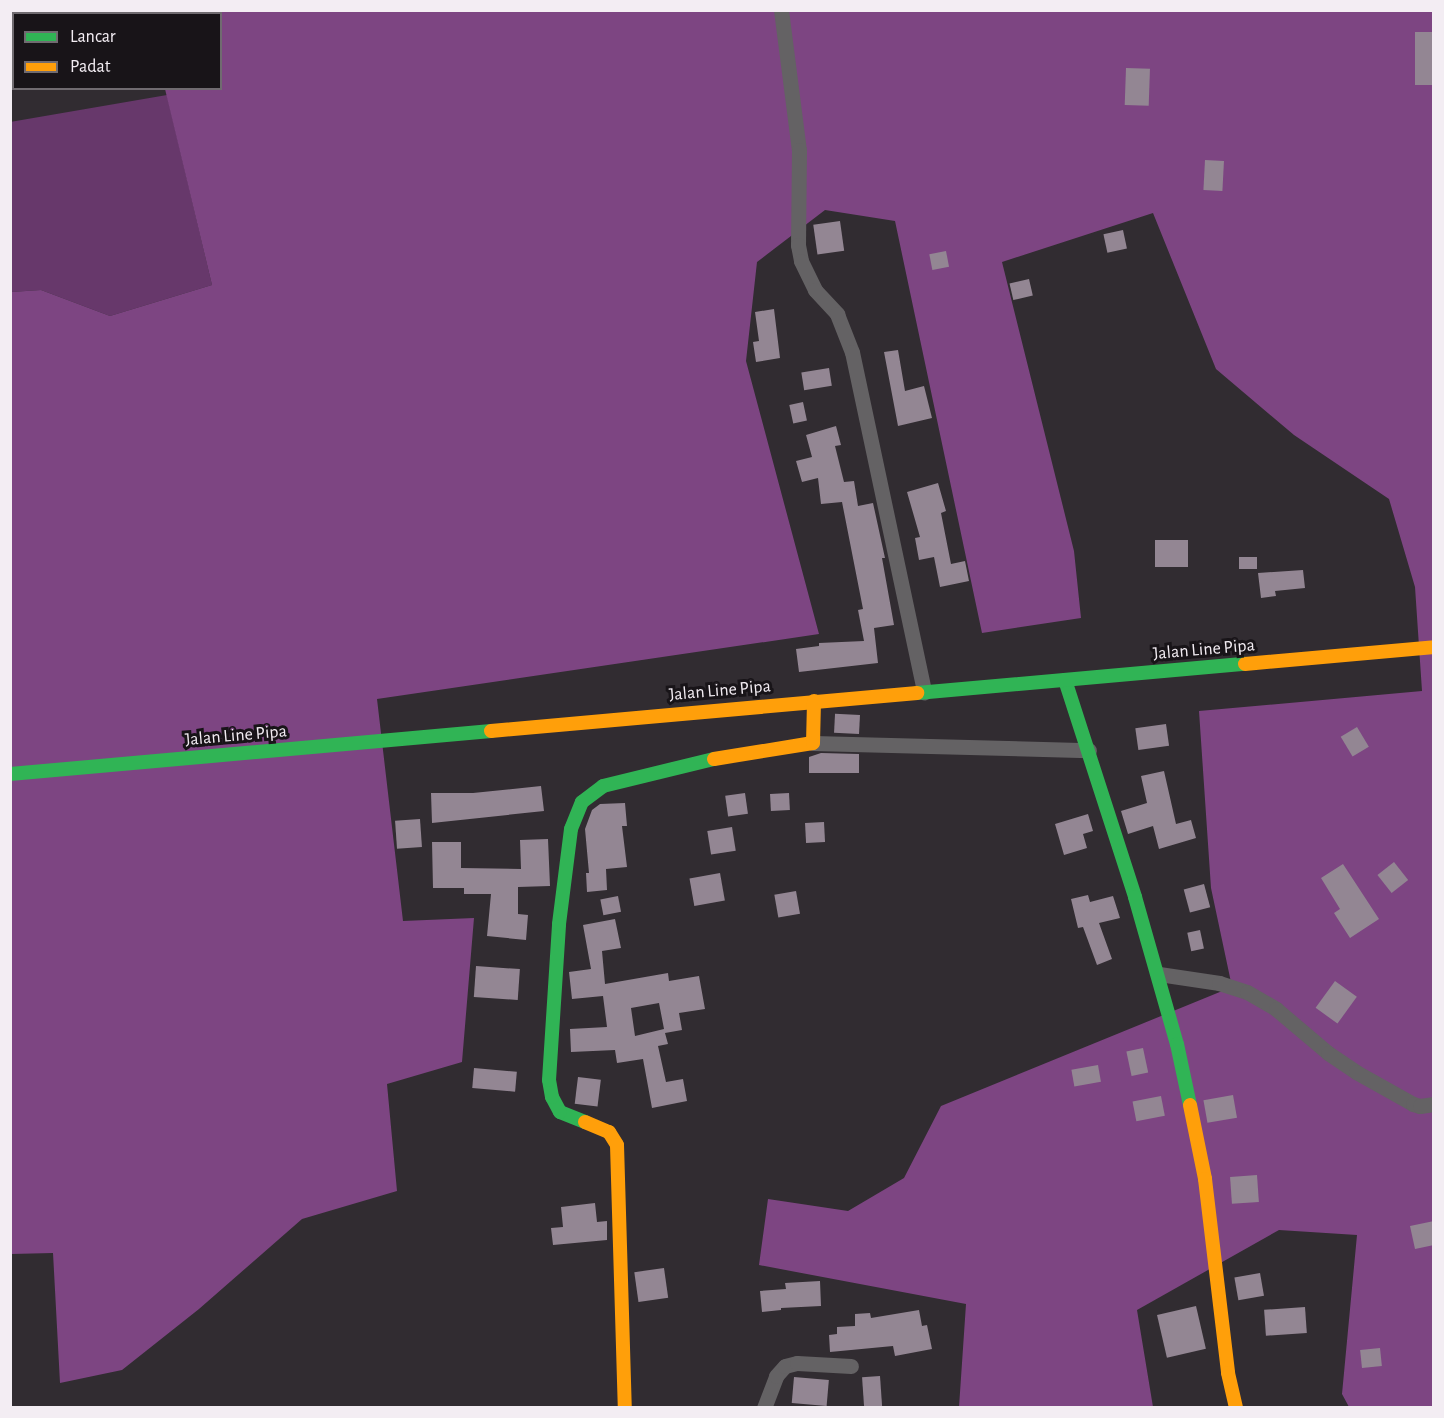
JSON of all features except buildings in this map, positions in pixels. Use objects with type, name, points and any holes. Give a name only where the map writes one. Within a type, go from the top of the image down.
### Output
[{"type":"street","points":[[781,10],[799,150],[798,245],[801,261],[806,276],[815,290],[837,314],[852,352],[924,692]]},
{"type":"street","name":"Jalan Line Pipa","points":[[10,774],[814,700],[1434,647]]},
{"type":"street","points":[[1065,680],[1159,974],[1198,1139],[1228,1373],[1236,1407]]},
{"type":"street","points":[[813,743],[814,700]]},
{"type":"street","points":[[625,1407],[617,1145],[609,1132],[560,1112],[552,1097],[549,1080],[559,924],[567,846],[582,801],[603,786],[701,761],[813,743],[1089,750]]},
{"type":"street","points":[[1159,974],[1219,983],[1264,1000],[1328,1053],[1356,1072],[1413,1104],[1420,1106],[1434,1104]]},
{"type":"street","points":[[765,1407],[776,1376],[785,1366],[797,1363],[851,1366]]},
{"type":"shaded area","points":[[1433,11],[1433,1407],[1349,1407],[1342,1394],[1357,1235],[1279,1230],[1137,1310],[1153,1407],[959,1407],[966,1304],[759,1265],[768,1199],[848,1211],[904,1178],[941,1106],[1232,987],[1211,888],[1199,711],[1422,691],[1415,587],[1389,499],[1294,435],[1216,369],[1153,213],[1002,262],[1074,551],[1081,618],[982,633],[895,221],[825,210],[757,262],[746,361],[819,634],[377,699],[403,921],[474,918],[462,1062],[387,1084],[397,1191],[302,1219],[199,1309],[122,1370],[60,1383],[53,1253],[11,1254],[11,292],[41,290],[110,316],[212,285],[165,90],[222,90],[222,12],[141,12]]},
{"type":"shaded area","points":[[167,95],[212,285],[110,316],[41,290],[11,292],[10,122]]},
{"type":"traffic: fast","points":[[917,693],[1245,664]]},
{"type":"traffic: fast","points":[[1065,680],[1135,897],[1177,1044],[1190,1105]]},
{"type":"traffic: fast","points":[[10,774],[491,731]]},
{"type":"traffic: fast","points":[[585,1122],[560,1112],[552,1097],[549,1080],[559,924],[571,829],[582,802],[603,786],[714,759]]},
{"type":"traffic: slow","points":[[1245,664],[1434,647]]},
{"type":"traffic: slow","points":[[491,731],[917,693]]},
{"type":"traffic: slow","points":[[714,759],[813,743],[814,701]]},
{"type":"traffic: slow","points":[[1190,1105],[1205,1179],[1228,1373],[1236,1408]]},
{"type":"traffic: slow","points":[[585,1122],[609,1132],[617,1145],[625,1408]]}]
